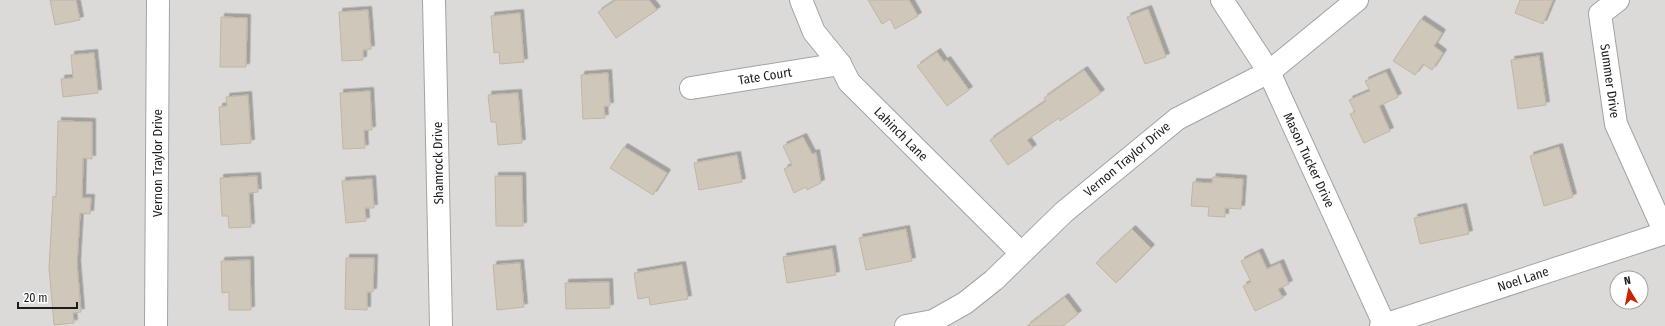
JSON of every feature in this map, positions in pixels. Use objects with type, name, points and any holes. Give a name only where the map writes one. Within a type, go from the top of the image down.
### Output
[{"type":"street","name":"Vernon Traylor Drive","points":[[156,326],[158,0]]},
{"type":"street","name":"Shamrock Drive","points":[[434,0],[441,326]]},
{"type":"street","name":"Lahinch Lane","points":[[802,0],[814,32],[840,64],[849,82],[1021,253]]},
{"type":"street","name":"Mason Tucker Drive","points":[[1222,0],[1269,72],[1384,326]]},
{"type":"street","name":"Vernon Traylor Drive","points":[[906,326],[933,321],[964,303],[994,280],[1064,212],[1176,119],[1269,72],[1357,0]]},
{"type":"street","name":"Summer Drive","points":[[1618,0],[1600,14],[1616,124],[1665,233]]},
{"type":"street","name":"Tate Court","points":[[691,88],[840,64]]},
{"type":"street","name":"Noel Lane","points":[[1384,326],[1665,233]]},
{"type":"shaded area","points":[[0,0],[1665,0],[1665,326],[0,326]]},
{"type":"building","points":[[50,0],[76,0],[80,20],[55,25]]},
{"type":"building","points":[[616,0],[649,0],[657,10],[616,38],[598,12]]},
{"type":"building","points":[[868,0],[909,0],[918,16],[895,29],[890,19],[882,24]]},
{"type":"building","points":[[1520,0],[1553,0],[1543,24],[1515,13]]},
{"type":"building","points":[[1148,9],[1166,57],[1145,64],[1127,17]]},
{"type":"building","points":[[368,10],[371,49],[363,50],[363,60],[342,61],[339,12]]},
{"type":"building","points":[[520,13],[524,62],[500,64],[499,52],[494,53],[491,16]]},
{"type":"building","points":[[221,17],[247,18],[246,67],[220,67]]},
{"type":"building","points":[[1421,19],[1442,33],[1434,46],[1443,53],[1432,70],[1423,64],[1415,75],[1393,61]]},
{"type":"building","points":[[937,52],[944,62],[947,60],[969,90],[947,106],[917,66]]},
{"type":"building","points":[[94,53],[98,93],[63,97],[61,79],[73,78],[71,55]]},
{"type":"building","points":[[1539,56],[1546,105],[1518,109],[1511,60]]},
{"type":"building","points":[[1084,70],[1101,93],[1060,121],[1059,118],[1027,140],[1033,148],[1008,165],[990,140],[1046,101],[1044,98]]},
{"type":"building","points":[[1386,72],[1398,97],[1379,106],[1390,131],[1364,143],[1350,114],[1355,112],[1349,100],[1370,91],[1365,81]]},
{"type":"building","points":[[608,73],[610,106],[604,106],[605,118],[583,119],[581,75]]},
{"type":"building","points":[[370,91],[372,130],[364,130],[365,148],[343,149],[340,93]]},
{"type":"building","points":[[518,93],[522,143],[498,145],[496,122],[491,122],[488,95]]},
{"type":"building","points":[[248,95],[251,143],[221,145],[219,107],[227,106],[226,97]]},
{"type":"building","points":[[58,121],[92,122],[92,159],[83,158],[82,198],[91,198],[90,214],[80,213],[77,264],[81,312],[73,313],[74,323],[54,325],[49,268],[53,196],[56,197]]},
{"type":"building","points":[[803,137],[812,154],[816,153],[821,183],[807,190],[806,187],[794,193],[784,169],[792,165],[783,146]]},
{"type":"building","points":[[624,147],[667,173],[653,195],[610,168]]},
{"type":"building","points":[[1559,147],[1573,197],[1544,206],[1530,156]]},
{"type":"building","points":[[737,155],[742,182],[699,190],[694,163]]},
{"type":"building","points":[[257,176],[258,192],[249,193],[251,227],[229,228],[228,216],[222,216],[220,178]]},
{"type":"building","points":[[495,176],[522,176],[523,226],[496,226]]},
{"type":"building","points":[[1213,177],[1243,179],[1241,209],[1225,208],[1225,217],[1208,216],[1209,207],[1191,206],[1193,182],[1212,183]]},
{"type":"building","points":[[372,179],[374,208],[365,208],[366,221],[346,223],[342,181]]},
{"type":"building","points":[[1463,207],[1469,234],[1420,244],[1414,218]]},
{"type":"building","points":[[906,229],[912,261],[866,270],[859,238]]},
{"type":"building","points":[[1132,229],[1151,248],[1116,283],[1096,263]]},
{"type":"building","points":[[832,249],[836,275],[787,283],[783,257]]},
{"type":"building","points":[[1259,252],[1267,269],[1280,263],[1289,284],[1278,289],[1283,298],[1255,311],[1243,286],[1251,282],[1241,261]]},
{"type":"building","points":[[346,258],[374,258],[373,292],[367,292],[367,310],[345,309]]},
{"type":"building","points":[[250,260],[251,310],[229,310],[229,292],[222,293],[221,261]]},
{"type":"building","points":[[520,263],[524,307],[497,310],[493,265]]},
{"type":"building","points":[[682,265],[688,299],[650,305],[649,297],[638,299],[634,273]]},
{"type":"building","points":[[609,282],[610,308],[566,309],[565,283]]},
{"type":"building","points":[[1065,297],[1078,314],[1063,326],[1027,326]]}]
